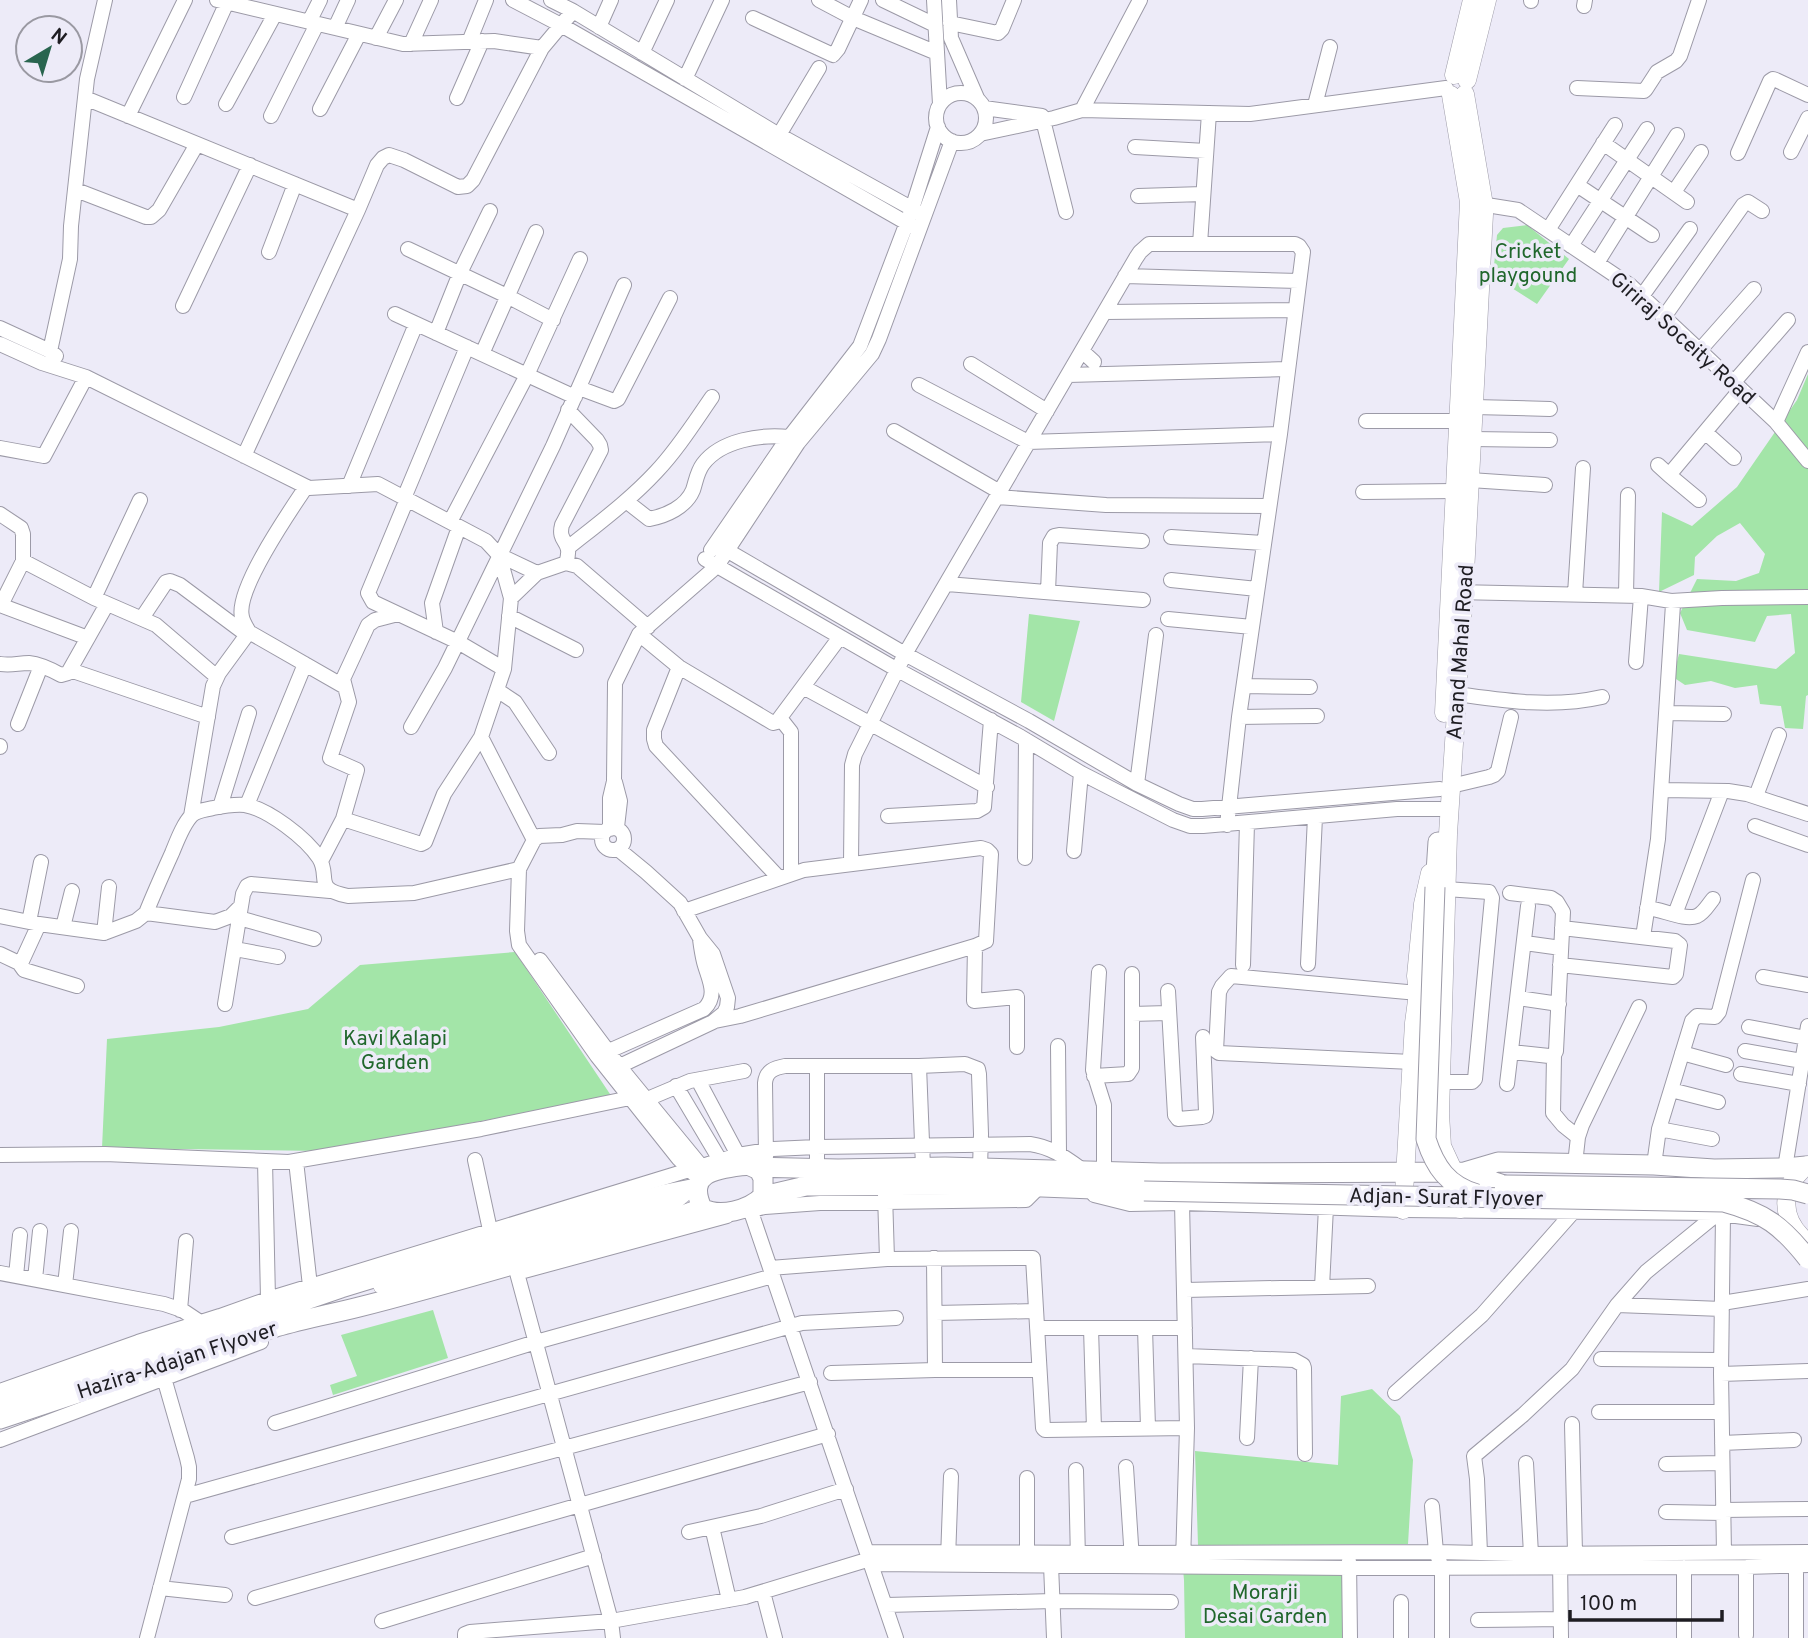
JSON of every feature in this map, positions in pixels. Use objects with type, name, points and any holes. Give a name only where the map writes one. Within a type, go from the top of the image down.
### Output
[{"type":"highway","points":[[1437,842],[1440,888],[1426,1139],[1438,1168],[1449,1179],[1466,1191],[1500,1192]]},
{"type":"highway","points":[[754,1204],[765,1187],[756,1160]]},
{"type":"highway","name":"Hazira-Adajan Flyover","points":[[0,1404],[346,1287],[468,1249],[666,1194],[701,1175],[748,1165],[756,1160],[819,1186]]},
{"type":"highway","points":[[701,1175],[697,1197],[699,1209],[717,1214],[806,1186],[923,1167],[1094,1172],[1459,1172],[1498,1162],[1714,1169],[1807,1165]]},
{"type":"highway","name":"Adjan- Surat Flyover","points":[[1459,1172],[1500,1192],[1724,1202],[1759,1213],[1782,1228],[1808,1259]]},
{"type":"highway","name":"Adjan- Surat Flyover","points":[[819,1186],[886,1194],[1040,1187],[1144,1191],[1500,1192],[1780,1189],[1808,1194]]},
{"type":"highway","name":"Hazira-Adajan Flyover","points":[[0,1419],[270,1313],[317,1315],[357,1307],[699,1209]]},
{"type":"main road","name":"Anand Mahal Road","points":[[1460,1209],[1459,1172],[1441,1146],[1440,888],[1443,795],[1457,592],[1470,480],[1474,407],[1477,203],[1457,86],[1472,0]]},
{"type":"main road","name":"Anand Mahal Road","points":[[1457,86],[1487,0]]},
{"type":"main road","name":"Anand Mahal Road","points":[[1443,795],[1457,694],[1455,491],[1477,203]]},
{"type":"main road","points":[[1403,1209],[1418,993],[1416,976],[1423,904],[1437,842],[1443,795]]},
{"type":"main road","points":[[1799,1233],[1787,1212],[1786,1199],[1796,1174],[1807,1165]]},
{"type":"street","points":[[50,351],[70,259],[71,226],[87,79],[105,0]]},
{"type":"street","points":[[128,116],[185,0]]},
{"type":"street","points":[[271,116],[313,23],[320,0]]},
{"type":"street","points":[[335,28],[348,0]]},
{"type":"street","points":[[376,38],[396,0]]},
{"type":"street","points":[[411,44],[431,0]]},
{"type":"street","points":[[457,98],[486,0]]},
{"type":"street","points":[[513,0],[916,219]]},
{"type":"street","points":[[551,0],[916,219]]},
{"type":"street","points":[[599,27],[611,0]]},
{"type":"street","points":[[642,53],[667,0]]},
{"type":"street","points":[[685,79],[722,0]]},
{"type":"street","points":[[819,0],[853,18],[937,53]]},
{"type":"street","points":[[753,18],[833,55],[861,0]]},
{"type":"street","points":[[883,0],[942,24],[998,33],[1002,30],[1014,0]]},
{"type":"street","points":[[934,0],[942,24],[980,103],[986,121],[980,134]]},
{"type":"street","points":[[949,0],[937,53],[940,104],[936,119],[942,134],[952,141],[971,141],[980,134],[1082,110],[1250,114],[1457,86]]},
{"type":"street","points":[[1082,110],[1139,0]]},
{"type":"street","points":[[1577,88],[1644,91],[1657,72],[1680,56],[1699,0]]},
{"type":"street","points":[[184,97],[222,1],[260,5],[275,14],[403,44],[494,41],[542,48]]},
{"type":"street","points":[[244,456],[377,165],[389,155],[457,187],[467,187],[542,48],[573,11]]},
{"type":"street","points":[[226,104],[275,14]]},
{"type":"street","points":[[320,109],[359,34]]},
{"type":"street","points":[[1315,105],[1330,47]]},
{"type":"street","points":[[779,135],[819,68]]},
{"type":"street","points":[[1738,153],[1770,81],[1776,80],[1808,95]]},
{"type":"street","points":[[940,104],[953,94],[970,94],[980,103],[1049,119]]},
{"type":"street","points":[[85,98],[358,210]]},
{"type":"street","points":[[1200,244],[1209,113]]},
{"type":"street","points":[[1791,152],[1808,118]]},
{"type":"street","points":[[1049,119],[1066,212]]},
{"type":"street","points":[[1548,230],[1615,125]]},
{"type":"street","points":[[721,548],[798,443],[876,347],[916,219],[938,127]]},
{"type":"street","points":[[1571,246],[1647,129]]},
{"type":"street","points":[[1597,263],[1678,135]]},
{"type":"street","points":[[608,832],[614,780],[615,683],[644,631],[693,586],[711,563],[789,437],[860,345],[952,141]]},
{"type":"street","points":[[1603,143],[1688,202]]},
{"type":"street","points":[[76,190],[151,217],[159,210],[197,144]]},
{"type":"street","points":[[1135,148],[1206,151]]},
{"type":"street","points":[[1674,192],[1701,152]]},
{"type":"street","points":[[183,306],[250,165]]},
{"type":"street","points":[[269,252],[295,184]]},
{"type":"street","points":[[1577,185],[1652,235]]},
{"type":"street","points":[[1138,196],[1203,194]]},
{"type":"street","points":[[1664,317],[1743,205],[1748,202],[1762,211]]},
{"type":"street","name":"Giriraj Soceity Road","points":[[1477,203],[1518,210],[1631,286],[1776,422],[1808,461]]},
{"type":"street","points":[[436,333],[460,273],[490,211]]},
{"type":"street","points":[[1642,296],[1690,229]]},
{"type":"street","points":[[482,354],[536,232]]},
{"type":"street","points":[[851,863],[852,765],[869,723],[896,669],[1125,276],[1140,252],[1149,244],[1295,244],[1303,252],[1227,807],[1227,825]]},
{"type":"street","points":[[408,249],[553,320]]},
{"type":"street","points":[[436,632],[432,603],[455,525],[580,259]]},
{"type":"street","points":[[1125,276],[1299,281]]},
{"type":"street","points":[[411,726],[458,642],[574,398],[624,285]]},
{"type":"street","points":[[1700,351],[1754,289]]},
{"type":"street","points":[[395,314],[574,398],[614,401],[618,399],[670,298]]},
{"type":"street","points":[[1105,312],[1295,310]]},
{"type":"street","points":[[1699,500],[1664,470],[1705,432],[1788,320]]},
{"type":"street","points":[[348,486],[416,324]]},
{"type":"street","points":[[0,328],[50,351],[86,377]]},
{"type":"street","points":[[0,344],[42,363],[86,377],[306,487],[378,484],[486,541],[499,555],[537,573]]},
{"type":"street","points":[[467,348],[368,593],[373,602],[458,642],[504,669]]},
{"type":"street","points":[[1082,351],[1094,362]]},
{"type":"street","points":[[1776,422],[1808,352]]},
{"type":"street","points":[[971,364],[1047,411]]},
{"type":"street","points":[[1068,375],[1287,369]]},
{"type":"street","points":[[0,448],[44,456],[86,377]]},
{"type":"street","points":[[919,385],[1028,442],[1280,434]]},
{"type":"street","points":[[569,547],[658,471],[712,397]]},
{"type":"street","points":[[566,563],[569,547],[560,532],[562,525],[601,450],[574,398]]},
{"type":"street","points":[[1474,407],[1550,409]]},
{"type":"street","points":[[1366,421],[1459,421]]},
{"type":"street","points":[[894,431],[998,495],[1107,505],[1268,506]]},
{"type":"street","points":[[1705,432],[1734,458]]},
{"type":"street","points":[[626,501],[649,519],[677,509],[692,492],[696,476],[704,462],[723,448],[754,437],[789,437]]},
{"type":"street","points":[[1472,439],[1550,440]]},
{"type":"street","points":[[1575,594],[1583,468]]},
{"type":"street","points":[[1470,480],[1545,485]]},
{"type":"street","points":[[248,634],[241,616],[246,589],[266,549],[306,487]]},
{"type":"street","points":[[1363,492],[1455,491]]},
{"type":"street","points":[[1628,495],[1636,662]]},
{"type":"street","points":[[0,664],[10,666],[30,663],[61,675],[71,670],[88,638],[140,500]]},
{"type":"street","points":[[0,514],[22,528],[23,561],[0,605],[88,638]]},
{"type":"street","points":[[1048,592],[1050,543],[1054,536],[1142,541]]},
{"type":"street","points":[[1171,537],[1263,543]]},
{"type":"street","points":[[721,548],[1137,784],[1193,809],[1443,795]]},
{"type":"street","points":[[343,819],[421,844],[425,842],[444,794],[481,737],[504,669],[511,598],[499,555]]},
{"type":"street","points":[[23,561],[101,601],[156,625],[217,677]]},
{"type":"street","points":[[511,598],[537,573],[566,563],[577,566],[679,667],[768,721],[777,722],[840,637]]},
{"type":"street","points":[[711,563],[1081,773],[1172,821],[1190,826],[1396,809],[1443,795],[1498,771],[1511,717]]},
{"type":"street","points":[[1171,580],[1257,589]]},
{"type":"street","points":[[142,618],[166,582],[170,581],[180,585],[248,634],[345,687]]},
{"type":"street","points":[[947,584],[1143,600]]},
{"type":"street","points":[[1457,592],[1633,596],[1671,601],[1808,597]]},
{"type":"street","points":[[1643,937],[1658,839],[1673,604],[1671,601]]},
{"type":"street","points":[[321,861],[343,819],[357,770],[330,758],[349,702],[343,679],[368,625],[375,620],[398,614]]},
{"type":"street","points":[[509,615],[576,650]]},
{"type":"street","points":[[1168,619],[1252,627]]},
{"type":"street","points":[[0,916],[104,933],[136,921],[146,913],[191,816],[213,686],[248,634]]},
{"type":"street","points":[[1137,784],[1156,635]]},
{"type":"street","points":[[247,805],[305,664]]},
{"type":"street","points":[[18,724],[41,666]]},
{"type":"street","points":[[679,667],[654,730],[653,739],[656,746],[785,876]]},
{"type":"street","points":[[71,670],[208,717]]},
{"type":"street","points":[[1244,686],[1310,687]]},
{"type":"street","points":[[803,687],[987,788]]},
{"type":"street","points":[[497,690],[515,702],[549,753]]},
{"type":"street","points":[[1457,694],[1522,702],[1570,702],[1602,697]]},
{"type":"street","points":[[220,807],[249,713]]},
{"type":"street","points":[[1666,713],[1724,714]]},
{"type":"street","points":[[1239,717],[1317,716]]},
{"type":"street","points":[[780,718],[791,732],[785,876]]},
{"type":"street","points":[[888,816],[981,810],[986,803],[991,720]]},
{"type":"street","points":[[1756,796],[1779,735]]},
{"type":"street","points":[[481,737],[534,840]]},
{"type":"street","points":[[1025,858],[1026,740]]},
{"type":"street","points":[[1074,851],[1081,773]]},
{"type":"street","points":[[1662,790],[1722,791],[1756,796],[1807,811]]},
{"type":"street","points":[[1675,914],[1722,791]]},
{"type":"street","points":[[191,816],[198,811],[230,805],[247,805],[271,816],[307,844],[321,861],[323,878],[330,891]]},
{"type":"street","points":[[1308,964],[1315,817]]},
{"type":"street","points":[[1244,965],[1247,823]]},
{"type":"street","points":[[1755,826],[1808,845]]},
{"type":"street","points":[[701,1175],[678,1158],[630,1098],[603,1054],[521,950],[517,931],[519,869],[534,840],[539,836],[577,831],[622,834],[624,841],[618,849],[680,903],[700,938],[713,954],[728,998],[724,1013],[715,1021]]},
{"type":"street","points":[[614,1069],[715,1021],[740,1016],[975,946],[986,938],[991,854],[981,848],[814,868],[684,911]]},
{"type":"street","points":[[19,963],[22,961],[34,923],[41,862]]},
{"type":"street","points":[[225,1004],[244,890],[251,884],[330,891],[348,896],[414,893],[519,869]]},
{"type":"street","points":[[1654,1165],[1659,1129],[1692,1021],[1697,1016],[1715,1017],[1719,1012],[1753,880]]},
{"type":"street","points":[[104,933],[109,887]]},
{"type":"street","points":[[1440,888],[1489,892],[1492,898],[1475,1079],[1472,1082],[1441,1082]]},
{"type":"street","points":[[63,927],[72,891]]},
{"type":"street","points":[[1510,893],[1544,896],[1557,902],[1563,912],[1556,1051],[1553,1055],[1553,1113],[1578,1137]]},
{"type":"street","points":[[1647,908],[1689,917],[1697,916],[1713,899]]},
{"type":"street","points":[[1507,1084],[1528,906]]},
{"type":"street","points":[[146,913],[215,922],[240,912],[314,939]]},
{"type":"street","points":[[1560,965],[1674,976],[1679,943],[1562,928]]},
{"type":"street","points":[[603,1054],[704,1009],[710,1003],[712,996],[700,938]]},
{"type":"street","points":[[1525,943],[1561,948]]},
{"type":"street","points":[[975,946],[974,1001],[1017,998],[1017,1047]]},
{"type":"street","points":[[235,948],[278,957]]},
{"type":"street","points":[[0,954],[19,963],[24,970],[77,986]]},
{"type":"street","points":[[756,1160],[817,1147],[1030,1144],[1059,1153],[1094,1172],[1104,1105],[1094,1076],[1099,972]]},
{"type":"street","points":[[1094,1076],[1131,1072],[1132,974]]},
{"type":"street","points":[[1412,1062],[1219,1053],[1216,1051],[1219,992],[1231,976],[1418,993]]},
{"type":"street","points":[[1763,976],[1808,985]]},
{"type":"street","points":[[1168,991],[1175,1115],[1178,1119],[1205,1116],[1203,1037]]},
{"type":"street","points":[[1518,998],[1559,1004]]},
{"type":"street","points":[[1575,1164],[1582,1125],[1639,1007]]},
{"type":"street","points":[[1132,1014],[1168,1013]]},
{"type":"street","points":[[1749,1027],[1807,1032],[1785,1168]]},
{"type":"street","points":[[1058,1046],[1059,1153]]},
{"type":"street","points":[[1745,1051],[1802,1061]]},
{"type":"street","points":[[1512,1052],[1553,1055]]},
{"type":"street","points":[[1682,1054],[1726,1065]]},
{"type":"street","points":[[756,1160],[766,1077],[772,1069],[965,1064],[978,1069],[980,1168]]},
{"type":"street","points":[[817,1066],[819,1186]]},
{"type":"street","points":[[919,1066],[923,1167]]},
{"type":"street","points":[[614,1069],[645,1100],[701,1175]]},
{"type":"street","points":[[645,1100],[677,1086],[744,1071]]},
{"type":"street","points":[[1741,1074],[1799,1084]]},
{"type":"street","points":[[698,1080],[756,1160]]},
{"type":"street","points":[[677,1086],[701,1175]]},
{"type":"street","points":[[1671,1090],[1718,1102]]},
{"type":"street","points":[[0,1155],[105,1154],[296,1161],[481,1129],[630,1098]]},
{"type":"street","points":[[1659,1129],[1712,1139]]},
{"type":"street","points":[[475,1160],[490,1230]]},
{"type":"street","points":[[265,1161],[270,1313]]},
{"type":"street","points":[[296,1161],[310,1286]]},
{"type":"street","points":[[0,1391],[200,1322],[270,1313],[310,1286],[490,1230],[701,1175]]},
{"type":"street","points":[[1065,1188],[1130,1204],[1720,1215],[1799,1233],[1808,1275]]},
{"type":"street","points":[[886,1194],[887,1259]]},
{"type":"street","points":[[1182,1203],[1187,1429],[1183,1559]]},
{"type":"street","points":[[0,1440],[280,1334],[517,1273],[754,1204],[771,1272],[896,1638]]},
{"type":"street","points":[[1322,1287],[1326,1207]]},
{"type":"street","points":[[1395,1393],[1482,1315],[1574,1211]]},
{"type":"street","points":[[1480,1553],[1474,1456],[1572,1370],[1617,1305],[1646,1272],[1720,1215]]},
{"type":"street","points":[[1720,1215],[1724,1553]]},
{"type":"street","points":[[35,1279],[40,1231]]},
{"type":"street","points":[[65,1285],[71,1231]]},
{"type":"street","points":[[16,1276],[20,1235]]},
{"type":"street","points":[[180,1310],[186,1241]]},
{"type":"street","points":[[934,1258],[935,1370]]},
{"type":"street","points":[[275,1423],[771,1272],[887,1259],[1033,1258],[1043,1428],[1187,1429]]},
{"type":"street","points":[[0,1273],[164,1304],[200,1322]]},
{"type":"street","points":[[517,1273],[594,1556],[613,1638]]},
{"type":"street","points":[[1185,1290],[1368,1286]]},
{"type":"street","points":[[1617,1305],[1722,1306],[1808,1289]]},
{"type":"street","points":[[935,1312],[1035,1311]]},
{"type":"street","points":[[186,1496],[802,1323],[897,1318]]},
{"type":"street","points":[[1037,1328],[1185,1328]]},
{"type":"street","points":[[1091,1328],[1094,1429]]},
{"type":"street","points":[[1145,1328],[1148,1429]]},
{"type":"street","points":[[1186,1356],[1294,1360],[1303,1364],[1305,1454]]},
{"type":"street","points":[[1247,1437],[1251,1358]]},
{"type":"street","points":[[1601,1359],[1808,1371]]},
{"type":"street","points":[[831,1373],[1038,1370]]},
{"type":"street","points":[[147,1638],[186,1496],[189,1468],[164,1378]]},
{"type":"street","points":[[232,1537],[810,1382]]},
{"type":"street","points":[[1598,1412],[1721,1412]]},
{"type":"street","points":[[1572,1424],[1575,1553]]},
{"type":"street","points":[[254,1598],[828,1434]]},
{"type":"street","points":[[1722,1443],[1794,1440]]},
{"type":"street","points":[[1526,1462],[1531,1554]]},
{"type":"street","points":[[1666,1464],[1722,1463]]},
{"type":"street","points":[[1126,1467],[1132,1560]]},
{"type":"street","points":[[1076,1470],[1078,1559]]},
{"type":"street","points":[[948,1558],[951,1476]]},
{"type":"street","points":[[1027,1478],[1027,1558]]},
{"type":"street","points":[[690,1532],[761,1516],[846,1489]]},
{"type":"street","points":[[1432,1506],[1436,1552],[1442,1568],[1442,1638]]},
{"type":"street","points":[[1666,1512],[1808,1509]]},
{"type":"street","points":[[712,1527],[729,1600]]},
{"type":"street","points":[[464,1638],[465,1634],[470,1632],[611,1621],[729,1600],[870,1558],[1132,1560],[1436,1552],[1531,1554],[1560,1560],[1575,1553],[1808,1552]]},
{"type":"street","points":[[1349,1553],[1350,1638]]},
{"type":"street","points":[[382,1621],[594,1556]]},
{"type":"street","points":[[1027,1558],[1051,1565],[1078,1559]]},
{"type":"street","points":[[1183,1559],[1349,1568],[1442,1568],[1560,1560],[1684,1567],[1802,1565],[1796,1638]]},
{"type":"street","points":[[1560,1560],[1561,1638]]},
{"type":"street","points":[[1051,1565],[1055,1638]]},
{"type":"street","points":[[1684,1567],[1684,1638]]},
{"type":"street","points":[[1746,1567],[1746,1635]]},
{"type":"street","points":[[160,1588],[225,1595]]},
{"type":"street","points":[[763,1592],[775,1638]]},
{"type":"street","points":[[886,1605],[1053,1601],[1171,1602]]},
{"type":"street","points":[[1401,1602],[1401,1638]]},
{"type":"street","points":[[1478,1620],[1561,1619]]},
{"type":"green space","name":"Cricket playgound","points":[[1527,225],[1569,259],[1537,304],[1493,276],[1497,235],[1503,228]]},
{"type":"green space","points":[[1808,374],[1808,695],[1803,729],[1785,728],[1781,706],[1760,704],[1757,685],[1735,688],[1711,681],[1685,685],[1673,677],[1679,654],[1776,669],[1795,653],[1791,614],[1767,616],[1755,642],[1687,630],[1680,613],[1697,579],[1736,581],[1759,573],[1765,554],[1740,523],[1717,536],[1695,557],[1694,575],[1659,592],[1662,512],[1692,526],[1737,487],[1797,400]]},
{"type":"green space","points":[[1029,614],[1080,621],[1054,721],[1021,702]]},
{"type":"green space","name":"Kavi Kalapi Garden","points":[[515,952],[612,1097],[320,1151],[102,1148],[107,1039],[219,1027],[308,1009],[360,965]]},
{"type":"green space","points":[[433,1310],[448,1358],[333,1395],[330,1385],[357,1376],[341,1335]]},
{"type":"green space","points":[[1372,1389],[1400,1416],[1413,1460],[1408,1544],[1198,1545],[1195,1451],[1338,1465],[1341,1396]]},
{"type":"green space","name":"Morarji Desai Garden","points":[[1183,1569],[1346,1571],[1348,1638],[1185,1638]]}]
